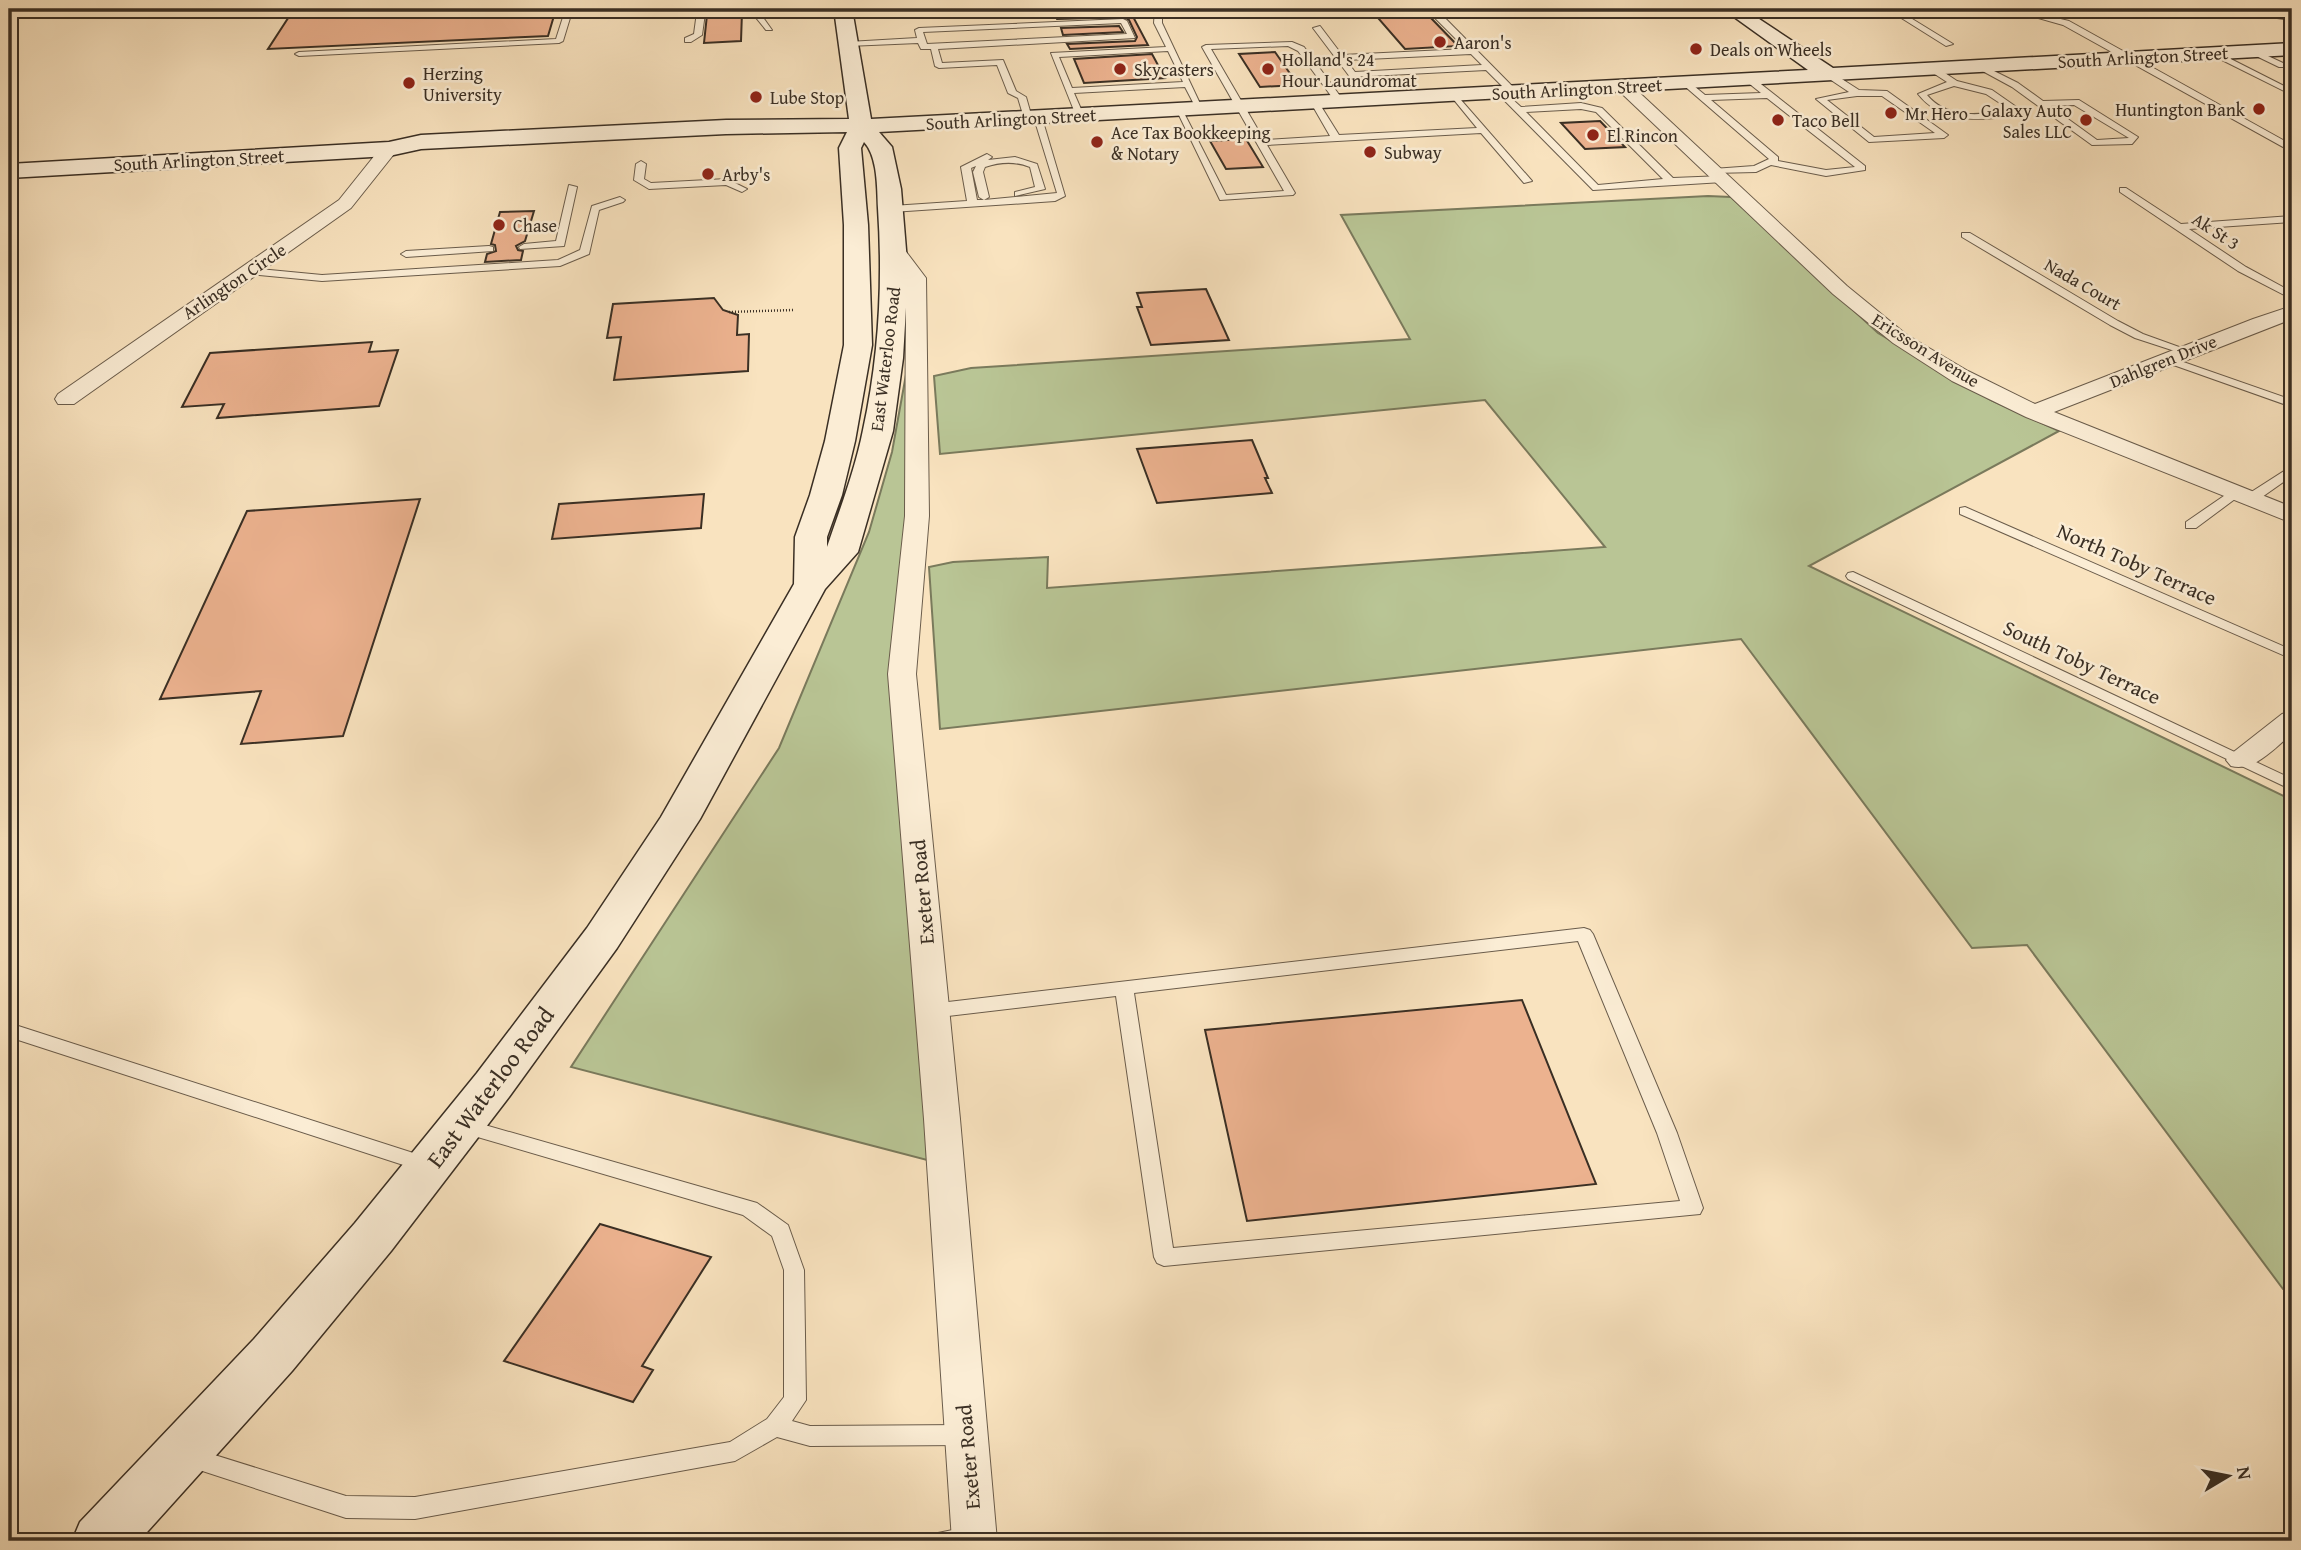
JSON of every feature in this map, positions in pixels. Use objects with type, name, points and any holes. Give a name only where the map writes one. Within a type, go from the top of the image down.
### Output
[{"type":"main road","name":"East Waterloo Road","points":[[102,1541],[273,1354],[373,1237],[602,938],[680,820],[811,584],[842,552],[878,431],[889,358],[895,274],[892,209],[881,147],[861,126],[843,9]]},
{"type":"main road","points":[[1732,9],[1828,74]]},
{"type":"main road","name":"South Arlington Street","points":[[9,171],[389,149],[421,142],[810,124],[861,126],[1454,95],[1511,98],[1623,86],[2253,51],[2287,57]]},
{"type":"main road","name":"East Waterloo Road","points":[[811,584],[811,537],[826,495],[840,441],[858,345],[856,225],[850,148],[861,126]]},
{"type":"street","name":"Ericsson Avenue","points":[[1623,86],[1872,318],[1935,361],[2034,412],[2292,516]]},
{"type":"street","name":"Arlington Circle","points":[[65,399],[345,204],[389,149]]},
{"type":"street","name":"Exeter Road","points":[[894,249],[916,278],[919,413],[917,516],[902,674],[966,1435],[965,1540]]},
{"type":"street","name":"Dahlgren Drive","points":[[2034,412],[2292,312]]},
{"type":"street","points":[[2241,760],[2292,720]]},
{"type":"lane","points":[[299,54],[559,41],[567,16],[631,13],[633,9]]},
{"type":"lane","points":[[688,40],[698,35],[701,12],[711,9]]},
{"type":"lane","points":[[753,9],[769,28]]},
{"type":"lane","points":[[1199,9],[1158,11],[1158,23],[1201,110]]},
{"type":"lane","points":[[1891,9],[1949,44]]},
{"type":"lane","points":[[2010,9],[2066,23],[2292,149]]},
{"type":"lane","points":[[2215,9],[2292,18]]},
{"type":"lane","points":[[1438,16],[1489,67],[1511,98],[1596,188],[1671,183],[1756,169],[1775,159],[1685,83]]},
{"type":"lane","points":[[1123,21],[1132,36],[933,47],[924,47],[921,40],[919,30],[1123,21]]},
{"type":"lane","points":[[1317,28],[1353,75],[1489,67]]},
{"type":"lane","points":[[848,44],[921,40]]},
{"type":"lane","points":[[1178,111],[1223,198],[1290,193],[1243,107],[1206,47],[1289,44],[1301,49],[1340,102]]},
{"type":"lane","points":[[892,209],[973,201],[1055,198],[1062,194],[1033,118],[1022,97],[1012,93],[1000,62],[939,66],[933,47]]},
{"type":"lane","points":[[1080,116],[1054,55],[1169,49]]},
{"type":"lane","points":[[1340,58],[1473,51]]},
{"type":"lane","points":[[2215,53],[2290,92]]},
{"type":"lane","points":[[2287,57],[2292,65]]},
{"type":"lane","points":[[2287,57],[2292,70]]},
{"type":"lane","points":[[1980,66],[2015,85],[2039,104],[2095,143],[2132,141],[2134,137],[2076,102],[2039,104]]},
{"type":"lane","points":[[1933,69],[1954,83],[1989,92],[2021,113],[1952,117],[1925,100],[1922,94],[1954,83]]},
{"type":"lane","points":[[1828,74],[1857,93],[1884,93],[1944,135],[1872,140],[1820,99],[1857,93]]},
{"type":"lane","points":[[1749,79],[1862,168],[1821,175],[1769,162]]},
{"type":"lane","points":[[1069,90],[1188,84]]},
{"type":"lane","points":[[1454,95],[1527,181]]},
{"type":"lane","points":[[1703,98],[1769,95]]},
{"type":"lane","points":[[1511,98],[1599,110],[1671,183]]},
{"type":"lane","points":[[1315,103],[1336,138]]},
{"type":"lane","points":[[1262,142],[1483,130]]},
{"type":"lane","points":[[2281,142],[2292,142]]},
{"type":"lane","points":[[973,201],[966,167],[978,160],[998,155],[1048,152]]},
{"type":"lane","points":[[973,201],[1040,189],[1034,166],[1013,160],[992,161],[981,165],[978,172],[984,197]]},
{"type":"lane","points":[[641,164],[639,180],[649,186],[727,182],[742,189]]},
{"type":"lane","points":[[524,247],[561,244],[572,187]]},
{"type":"lane","name":"Ak St 3","points":[[2123,190],[2242,269],[2292,296]]},
{"type":"lane","points":[[248,271],[321,278],[560,264],[585,252],[595,208],[620,200]]},
{"type":"lane","points":[[2179,227],[2292,219]]},
{"type":"lane","name":"Nada Court","points":[[1966,235],[2126,329],[2178,356],[2292,404]]},
{"type":"lane","points":[[406,254],[489,249]]},
{"type":"lane","points":[[2191,524],[2292,470]]},
{"type":"lane","name":"North Toby Terrace","points":[[1965,512],[2292,655]]},
{"type":"lane","name":"South Toby Terrace","points":[[1853,576],[2292,785]]},
{"type":"lane","points":[[931,1011],[1124,988],[1584,934],[1667,1133],[1693,1208],[1164,1257],[1124,988]]},
{"type":"lane","points":[[9,1030],[430,1165]]},
{"type":"lane","points":[[181,1455],[346,1507],[415,1508],[735,1451],[775,1426],[795,1400],[794,1270],[781,1231],[750,1209],[461,1125]]},
{"type":"lane","points":[[775,1426],[810,1436],[966,1435]]},
{"type":"path","points":[[729,312],[793,310]]},
{"type":"green space","points":[[1731,197],[1878,333],[1991,400],[2059,431],[1809,566],[2292,800],[2292,1288],[2283,1289],[2027,945],[1972,948],[1741,639],[940,729],[929,567],[953,562],[1048,557],[1047,588],[1605,547],[1485,400],[940,454],[934,376],[971,368],[1410,339],[1341,215]]},
{"type":"green space","points":[[907,369],[927,1160],[571,1067],[779,748],[869,532],[892,452]]},
{"type":"building","points":[[294,9],[556,9],[548,36],[268,49]]},
{"type":"building","points":[[1052,9],[1129,9],[1148,45],[1070,49],[1067,44],[1135,41],[1137,37],[1129,20],[1124,17],[1057,19]]},
{"type":"building","points":[[742,12],[741,41],[704,43],[707,15]]},
{"type":"building","points":[[1429,16],[1458,46],[1405,49],[1378,18]]},
{"type":"building","points":[[1119,26],[1123,32],[1063,35],[1061,28]]},
{"type":"building","name":"Holland's 24 Hour Laundromat","points":[[1275,52],[1298,85],[1260,87],[1239,54]]},
{"type":"building","name":"Skycasters","points":[[1152,54],[1165,78],[1084,83],[1074,59]]},
{"type":"building","name":"El Rincon","points":[[1600,121],[1625,147],[1585,149],[1561,123]]},
{"type":"building","points":[[1246,139],[1263,167],[1226,169],[1210,141]]},
{"type":"building","name":"Chase","points":[[534,211],[525,241],[516,246],[523,251],[521,260],[485,262],[487,254],[496,251],[495,245],[491,244],[500,212]]},
{"type":"building","points":[[1206,289],[1229,340],[1151,345],[1137,307],[1142,307],[1137,293]]},
{"type":"building","points":[[714,298],[723,310],[738,315],[737,335],[749,334],[748,371],[614,380],[621,337],[607,338],[613,304]]},
{"type":"building","points":[[372,342],[369,352],[398,350],[379,406],[217,418],[224,404],[182,407],[210,353]]},
{"type":"building","points":[[1252,440],[1272,493],[1157,503],[1137,449]]},
{"type":"building","points":[[704,494],[701,528],[552,539],[559,504]]},
{"type":"building","points":[[420,499],[343,736],[241,744],[261,691],[160,699],[247,511]]},
{"type":"building","points":[[1522,1000],[1596,1184],[1247,1221],[1205,1030]]},
{"type":"building","points":[[600,1224],[711,1257],[642,1366],[653,1370],[633,1402],[504,1361]]},
{"type":"place","name":"Aaron's","points":[[1440,42]]},
{"type":"place","name":"Deals on Wheels","points":[[1696,49]]},
{"type":"place","name":"Skycasters","points":[[1120,69]]},
{"type":"place","name":"Holland's 24 Hour Laundromat","points":[[1268,69]]},
{"type":"place","name":"Herzing University","points":[[409,83]]},
{"type":"place","name":"Lube Stop","points":[[756,97]]},
{"type":"place","name":"Huntington Bank","points":[[2259,109]]},
{"type":"place","name":"Mr Hero","points":[[1891,113]]},
{"type":"place","name":"Taco Bell","points":[[1778,120]]},
{"type":"place","name":"Galaxy Auto Sales LLC","points":[[2086,120]]},
{"type":"place","name":"El Rincon","points":[[1593,135]]},
{"type":"place","name":"Ace Tax Bookkeeping & Notary","points":[[1097,142]]},
{"type":"place","name":"Subway","points":[[1370,152]]},
{"type":"place","name":"Arby's","points":[[708,174]]},
{"type":"place","name":"Chase","points":[[499,225]]}]
